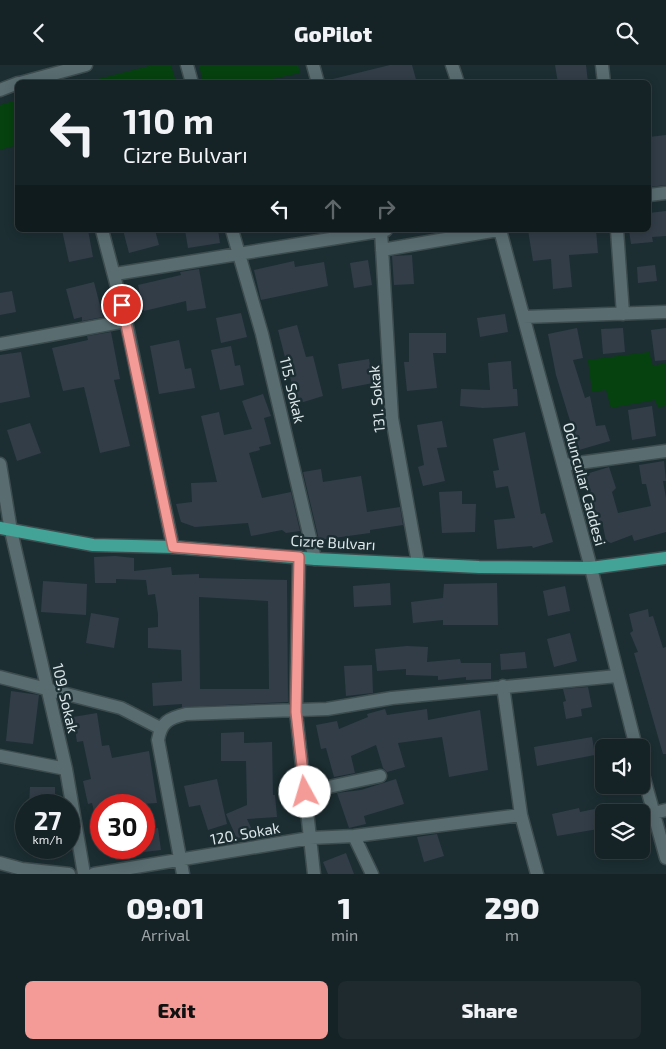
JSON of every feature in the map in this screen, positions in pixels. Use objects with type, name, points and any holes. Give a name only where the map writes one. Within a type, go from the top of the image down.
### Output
[{"type":"main road","name":"Cizre Bulvarı","points":[[5,529],[93,545],[173,547],[315,559],[479,567],[591,568],[666,558]]},
{"type":"street","points":[[30,80],[86,65]]},
{"type":"street","points":[[187,65],[191,80]]},
{"type":"street","points":[[314,65],[317,80]]},
{"type":"street","points":[[452,65],[457,80]]},
{"type":"street","points":[[602,65],[604,80]]},
{"type":"street","points":[[0,90],[15,84]]},
{"type":"street","points":[[651,195],[666,193]]},
{"type":"street","points":[[103,232],[126,321],[173,547]]},
{"type":"street","name":"115. Sokak","points":[[232,232],[262,334],[315,559]]},
{"type":"street","points":[[115,274],[360,232]]},
{"type":"street","name":"131. Sokak","points":[[384,232],[382,250],[392,418],[418,563]]},
{"type":"street","points":[[382,250],[487,232]]},
{"type":"street","name":"Oduncular Caddesi","points":[[500,232],[564,465],[634,739]]},
{"type":"street","points":[[617,232],[623,314]]},
{"type":"street","points":[[524,317],[666,311]]},
{"type":"street","points":[[0,344],[126,321]]},
{"type":"street","points":[[564,465],[666,451]]},
{"type":"street","name":"109. Sokak","points":[[0,463],[5,529],[66,769],[84,874]]},
{"type":"street","points":[[299,557],[296,712],[314,874]]},
{"type":"street","points":[[182,874],[158,740],[160,728],[164,722],[172,717],[186,714],[296,712],[503,686],[617,676]]},
{"type":"street","points":[[0,677],[121,708],[160,728]]},
{"type":"street","points":[[503,686],[521,815],[536,874]]},
{"type":"street","points":[[0,756],[66,769]]},
{"type":"street","points":[[305,792],[380,776]]},
{"type":"street","points":[[650,788],[660,811],[666,858]]},
{"type":"street","name":"120. Sokak","points":[[94,874],[310,838],[354,836],[521,815]]},
{"type":"street","points":[[354,836],[372,874]]},
{"type":"street","points":[[0,863],[22,869],[68,874]]},
{"type":"green space","points":[[153,65],[171,65],[175,80],[94,80]]},
{"type":"green space","points":[[199,65],[298,65],[300,73],[267,80],[203,80]]},
{"type":"green space","points":[[15,101],[15,146],[0,150],[0,105]]},
{"type":"green space","points":[[649,352],[653,366],[666,363],[666,406],[658,407],[655,400],[611,408],[606,390],[592,392],[588,360]]},
{"type":"building","points":[[390,65],[412,65],[416,80],[333,80]]},
{"type":"building","points":[[555,65],[586,65],[588,80],[558,80]]},
{"type":"building","points":[[666,135],[666,185],[651,187],[651,137]]},
{"type":"building","points":[[666,211],[666,236],[652,237],[653,242],[631,244],[629,232],[651,232],[651,213]]},
{"type":"building","points":[[62,232],[88,232],[93,257],[69,262]]},
{"type":"building","points":[[124,232],[156,232],[159,245],[129,253]]},
{"type":"building","points":[[185,232],[218,232],[220,243],[188,248]]},
{"type":"building","points":[[528,232],[596,232],[598,253],[569,255],[572,287],[553,289],[551,259],[533,261]]},
{"type":"building","points":[[412,255],[414,284],[394,285],[392,256]]},
{"type":"building","points":[[368,260],[372,285],[354,288],[350,263]]},
{"type":"building","points":[[294,261],[295,267],[324,262],[328,286],[261,300],[254,270]]},
{"type":"building","points":[[655,265],[657,281],[638,283],[637,267]]},
{"type":"building","points":[[199,269],[206,308],[187,311],[186,301],[144,311],[138,285],[181,275],[180,272]]},
{"type":"building","points":[[94,282],[103,317],[82,321],[82,317],[74,319],[66,289]]},
{"type":"building","points":[[12,291],[16,312],[0,315],[0,293]]},
{"type":"building","points":[[241,313],[247,337],[221,343],[216,318]]},
{"type":"building","points":[[505,314],[508,332],[480,337],[477,318]]},
{"type":"building","points":[[297,325],[306,357],[313,356],[323,396],[297,404],[278,330]]},
{"type":"building","points":[[577,328],[583,358],[573,360],[585,398],[590,396],[596,426],[605,425],[610,441],[579,450],[556,375],[548,334]]},
{"type":"building","points":[[623,328],[625,352],[603,354],[601,329]]},
{"type":"building","points":[[666,328],[666,360],[655,361],[651,330]]},
{"type":"building","points":[[111,332],[120,379],[114,380],[130,446],[100,453],[84,387],[63,391],[52,348],[88,340],[87,336]]},
{"type":"building","points":[[409,333],[446,333],[446,353],[433,353],[437,388],[407,391],[404,362],[409,362]]},
{"type":"building","points":[[179,340],[185,369],[191,368],[195,388],[159,394],[150,346]]},
{"type":"building","points":[[231,346],[235,366],[240,365],[244,385],[220,390],[211,350]]},
{"type":"building","points":[[21,352],[30,397],[0,403],[0,355]]},
{"type":"building","points":[[369,359],[373,383],[342,389],[338,364]]},
{"type":"building","points":[[511,361],[513,389],[517,389],[518,406],[483,408],[460,406],[461,389],[490,390],[488,363]]},
{"type":"building","points":[[263,394],[271,416],[264,418],[271,444],[259,447],[260,450],[249,453],[262,498],[291,492],[300,531],[286,533],[282,530],[251,536],[248,523],[195,527],[181,522],[176,504],[192,502],[191,483],[217,482],[201,416],[219,412],[224,435],[252,429],[242,401]]},
{"type":"building","points":[[652,406],[656,436],[632,440],[628,410]]},
{"type":"building","points":[[442,421],[447,447],[437,448],[445,481],[423,486],[418,467],[424,465],[417,425]]},
{"type":"building","points":[[30,423],[41,453],[17,461],[7,430]]},
{"type":"building","points":[[525,432],[541,514],[545,513],[553,542],[533,548],[532,546],[497,549],[494,520],[515,518],[508,486],[496,488],[493,471],[499,470],[493,439]]},
{"type":"building","points":[[664,461],[666,481],[663,481],[666,498],[666,532],[634,541],[632,535],[611,543],[606,541],[602,521],[599,522],[583,475],[609,467],[616,488],[612,492],[618,513],[651,506],[646,484],[642,484],[639,465]]},
{"type":"building","points":[[321,469],[323,482],[361,476],[367,512],[400,507],[403,525],[370,530],[370,533],[319,540],[303,472]]},
{"type":"building","points":[[462,491],[462,504],[476,504],[475,532],[442,533],[439,492]]},
{"type":"building","points":[[115,556],[134,558],[134,571],[171,567],[172,575],[199,574],[199,578],[287,580],[288,702],[182,707],[182,704],[153,706],[152,683],[182,681],[181,650],[148,648],[148,628],[158,627],[155,594],[148,595],[146,580],[116,579],[116,583],[95,583],[94,557]],"holes":[[[199,597],[268,601],[269,689],[200,689]]]},
{"type":"building","points":[[43,581],[87,584],[86,615],[41,612]]},
{"type":"building","points":[[390,583],[391,605],[354,607],[353,586]]},
{"type":"building","points":[[497,583],[498,625],[443,625],[443,620],[413,623],[411,602],[443,598],[444,584]]},
{"type":"building","points":[[565,586],[570,611],[548,616],[543,591]]},
{"type":"building","points":[[648,609],[649,617],[653,616],[663,648],[666,647],[666,754],[663,754],[634,653],[638,652],[630,633],[633,631],[629,614]]},
{"type":"building","points":[[91,613],[119,618],[114,648],[86,643]]},
{"type":"building","points":[[570,633],[577,661],[554,667],[547,639]]},
{"type":"building","points":[[407,646],[428,647],[427,662],[460,659],[461,663],[491,663],[491,679],[466,680],[466,677],[438,680],[438,676],[406,675],[406,669],[377,671],[375,649]]},
{"type":"building","points":[[525,652],[527,668],[501,670],[500,654]]},
{"type":"building","points":[[372,665],[373,693],[346,696],[344,666]]},
{"type":"building","points":[[588,687],[592,707],[581,709],[582,716],[566,719],[563,702],[566,701],[563,689]]},
{"type":"building","points":[[11,691],[39,695],[33,744],[6,741]]},
{"type":"building","points":[[385,709],[387,715],[427,709],[428,720],[480,710],[488,770],[449,777],[442,737],[398,743],[405,767],[387,772],[383,768],[376,745],[351,756],[355,773],[334,777],[326,748],[321,749],[316,725],[337,721],[339,729],[368,717],[367,714]]},
{"type":"building","points":[[97,713],[102,746],[109,745],[112,758],[149,751],[157,803],[155,803],[155,794],[90,794],[90,804],[88,804],[83,781],[91,779],[83,741],[77,742],[73,717]]},
{"type":"building","points":[[244,732],[244,743],[272,742],[273,795],[275,795],[277,817],[247,819],[253,832],[237,839],[226,814],[247,805],[246,761],[221,761],[221,733]]},
{"type":"building","points":[[592,737],[595,755],[537,766],[534,747]]},
{"type":"building","points":[[217,779],[227,824],[208,830],[200,805],[189,807],[184,786]]},
{"type":"building","points":[[396,779],[404,804],[364,816],[366,824],[349,828],[337,793],[361,790]]},
{"type":"building","points":[[30,787],[55,787],[55,794],[30,794]]},
{"type":"building","points":[[579,808],[580,812],[595,809],[595,830],[557,836],[552,814]]},
{"type":"building","points":[[155,828],[158,828],[161,850],[155,851]]},
{"type":"building","points":[[437,834],[444,856],[424,862],[417,837]]},
{"type":"building","points":[[346,853],[354,874],[328,874],[323,862]]},
{"type":"route","points":[[122,305],[173,547],[299,557],[296,712],[305,792]]}]
